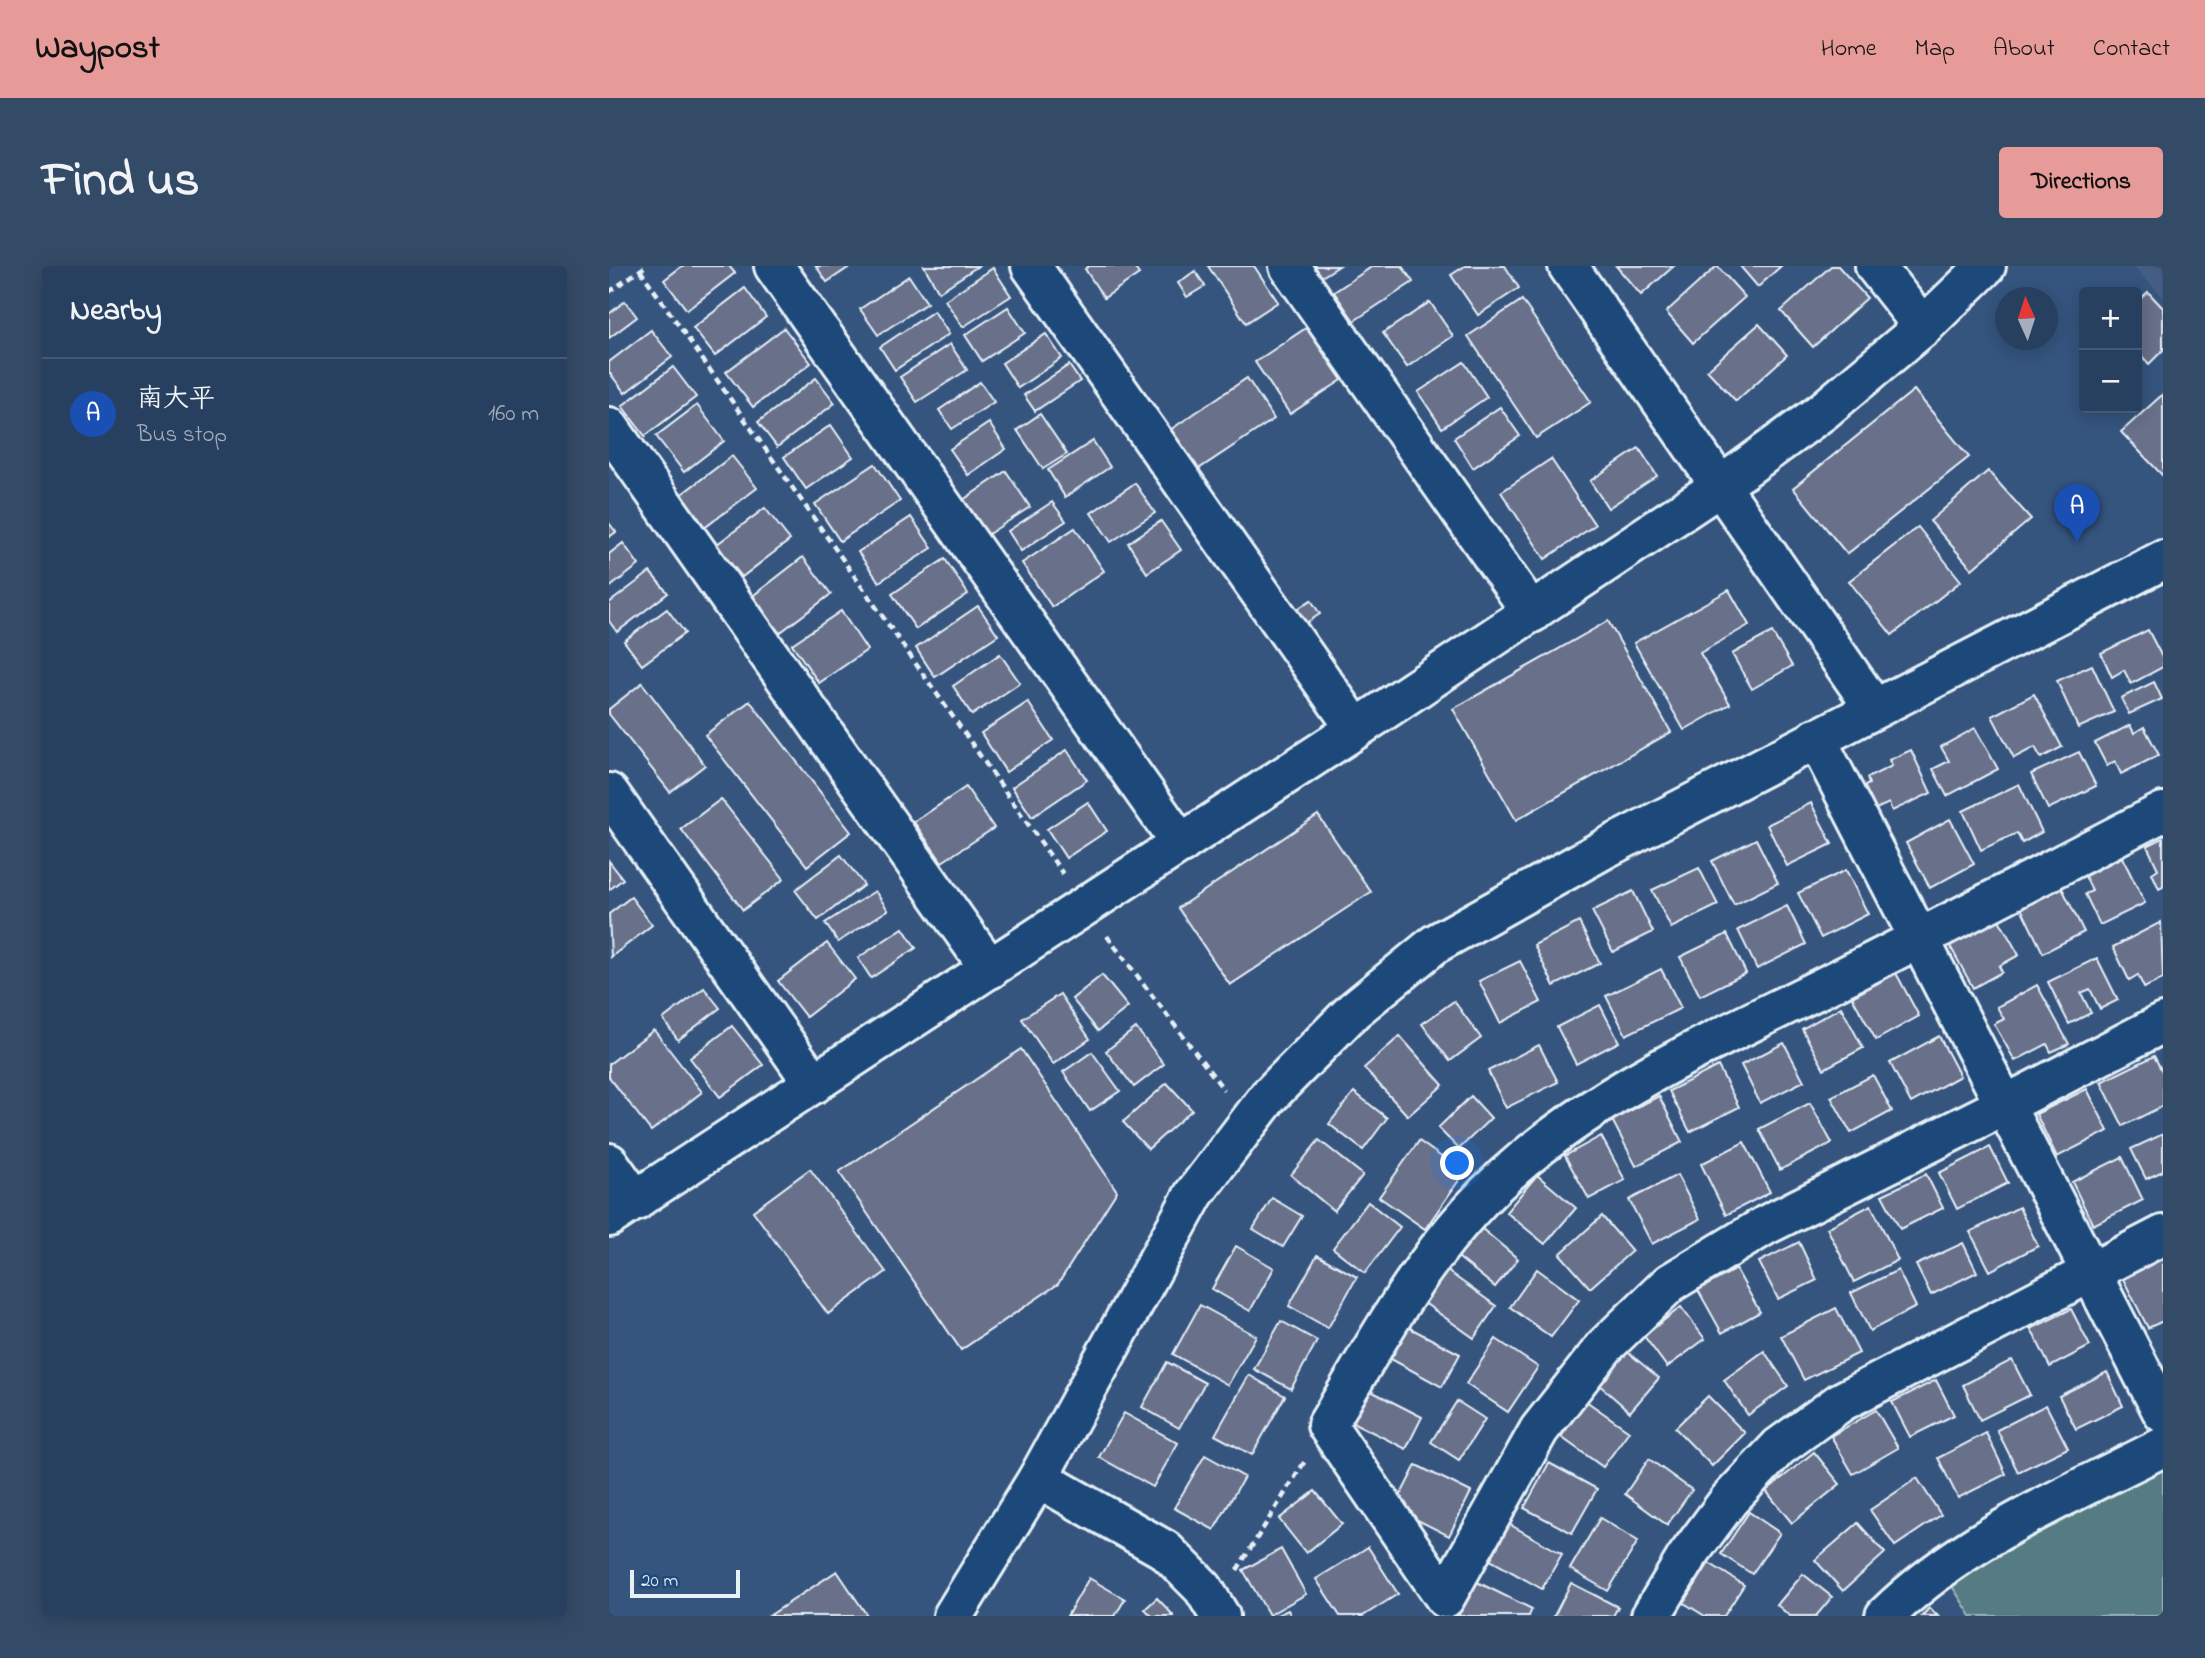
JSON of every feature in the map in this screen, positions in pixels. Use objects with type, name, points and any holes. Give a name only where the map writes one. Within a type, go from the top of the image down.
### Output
[{"type":"street","points":[[774,266],[1181,844]]},
{"type":"street","points":[[1031,266],[1356,729]]},
{"type":"street","points":[[1289,266],[1532,613]]},
{"type":"street","points":[[1568,266],[1874,708]]},
{"type":"street","points":[[1875,266],[1923,327]]},
{"type":"street","points":[[609,1163],[622,1209],[1356,729],[1721,485],[1823,411],[1923,327],[1986,266]]},
{"type":"street","points":[[609,427],[990,969]]},
{"type":"street","points":[[953,1616],[1038,1478],[1194,1194],[1268,1097],[1355,1010],[1435,944],[1606,848],[2163,560]]},
{"type":"street","points":[[1816,738],[2163,1413]]},
{"type":"street","points":[[609,793],[814,1084]]},
{"type":"street","points":[[2163,812],[1670,1064],[1597,1107],[1530,1154],[1469,1211],[1415,1278],[1327,1425],[1445,1598],[1539,1430],[1605,1346],[1670,1283],[1766,1224],[2163,1023]]},
{"type":"street","points":[[1651,1616],[1686,1558],[1729,1500],[1779,1447],[1841,1402],[2163,1235]]},
{"type":"street","points":[[1885,1616],[1944,1566],[2015,1522],[2163,1447]]},
{"type":"street","points":[[1038,1478],[1165,1550],[1203,1588],[1217,1611]]},
{"type":"path","points":[[609,292],[646,266]]},
{"type":"path","points":[[640,270],[1086,906],[1229,1096]]},
{"type":"path","points":[[1217,1611],[1327,1425]]},
{"type":"shaded area","points":[[2133,266],[2163,266],[2163,297]]},
{"type":"green space","points":[[2163,1468],[2163,1616],[1971,1616],[1952,1586],[2011,1546]]},
{"type":"building","points":[[682,266],[729,266],[735,273],[687,310],[664,280]]},
{"type":"building","points":[[816,266],[851,266],[827,282]]},
{"type":"building","points":[[924,266],[978,266],[939,292]]},
{"type":"building","points":[[1089,266],[1133,266],[1139,274],[1104,298],[1085,269]]},
{"type":"building","points":[[1208,266],[1254,266],[1278,302],[1246,323]]},
{"type":"building","points":[[1312,266],[1339,266],[1320,278]]},
{"type":"building","points":[[1373,266],[1402,266],[1413,282],[1354,321],[1334,292]]},
{"type":"building","points":[[1465,266],[1505,266],[1519,288],[1478,315],[1451,275]]},
{"type":"building","points":[[1616,266],[1674,266],[1641,295]]},
{"type":"building","points":[[1717,266],[1745,297],[1693,343],[1666,312]]},
{"type":"building","points":[[1740,266],[1781,266],[1758,287]]},
{"type":"building","points":[[1831,266],[1838,266],[1867,298],[1813,347],[1781,311]]},
{"type":"building","points":[[993,268],[1011,296],[963,327],[945,300]]},
{"type":"building","points":[[1195,271],[1205,286],[1187,297],[1178,283]]},
{"type":"building","points":[[909,276],[927,303],[878,335],[860,309]]},
{"type":"building","points":[[745,288],[766,317],[715,356],[693,328]]},
{"type":"building","points":[[2148,292],[2163,308],[2163,350],[2149,364],[2142,356],[2142,297]]},
{"type":"building","points":[[1522,300],[1591,402],[1536,438],[1468,336]]},
{"type":"building","points":[[625,301],[637,317],[609,338],[609,314]]},
{"type":"building","points":[[1430,302],[1453,336],[1407,367],[1383,333]]},
{"type":"building","points":[[1008,307],[1025,333],[982,361],[965,335]]},
{"type":"building","points":[[934,311],[949,334],[895,370],[880,347]]},
{"type":"building","points":[[1759,324],[1787,355],[1736,401],[1707,370]]},
{"type":"building","points":[[784,328],[811,363],[753,407],[726,372]]},
{"type":"building","points":[[1306,328],[1342,380],[1290,414],[1255,362]]},
{"type":"building","points":[[651,330],[672,357],[625,393],[609,372],[609,362]]},
{"type":"building","points":[[1046,334],[1062,358],[1018,388],[1002,363]]},
{"type":"building","points":[[950,344],[967,370],[917,402],[900,377]]},
{"type":"building","points":[[1464,362],[1487,397],[1442,428],[1418,392]]},
{"type":"building","points":[[1069,365],[1080,381],[1035,411],[1024,395]]},
{"type":"building","points":[[673,367],[696,397],[645,436],[622,406]]},
{"type":"building","points":[[816,378],[835,403],[777,447],[758,422]]},
{"type":"building","points":[[1247,378],[1274,419],[1197,470],[1170,430]]},
{"type":"building","points":[[980,382],[994,402],[952,429],[939,410]]},
{"type":"building","points":[[1914,390],[1969,457],[1847,554],[1793,488]]},
{"type":"building","points":[[2163,394],[2163,476],[2121,432]]},
{"type":"building","points":[[697,405],[724,441],[684,472],[656,436]]},
{"type":"building","points":[[1500,407],[1520,436],[1473,468],[1454,438]]},
{"type":"building","points":[[1040,414],[1067,454],[1043,469],[1017,430]]},
{"type":"building","points":[[989,423],[1006,449],[968,475],[950,449]]},
{"type":"building","points":[[831,425],[853,457],[806,489],[784,457]]},
{"type":"building","points":[[1093,441],[1110,467],[1065,497],[1048,470]]},
{"type":"building","points":[[1639,448],[1657,476],[1608,508],[1590,481]]},
{"type":"building","points":[[732,456],[757,488],[703,529],[678,497]]},
{"type":"building","points":[[1551,459],[1595,525],[1545,559],[1501,492]]},
{"type":"building","points":[[875,464],[900,501],[840,541],[815,504]]},
{"type":"building","points":[[1006,471],[1030,507],[984,537],[960,502]]},
{"type":"building","points":[[1988,471],[2031,519],[1972,569],[1930,521]]},
{"type":"building","points":[[1135,483],[1155,513],[1111,542],[1091,513]]},
{"type":"building","points":[[1052,502],[1066,521],[1021,551],[1008,531]]},
{"type":"building","points":[[765,508],[790,540],[742,577],[716,545]]},
{"type":"building","points":[[911,517],[932,548],[879,582],[858,552]]},
{"type":"building","points":[[1161,521],[1181,550],[1147,573],[1128,543]]},
{"type":"building","points":[[609,523],[616,532],[609,537]]},
{"type":"building","points":[[1918,527],[1961,581],[1892,635],[1849,581]]},
{"type":"building","points":[[1075,528],[1104,571],[1052,607],[1022,563]]},
{"type":"building","points":[[623,543],[639,565],[609,588],[609,554]]},
{"type":"building","points":[[803,557],[831,594],[778,634],[750,598]]},
{"type":"building","points":[[945,559],[968,594],[916,629],[892,594]]},
{"type":"building","points":[[650,572],[668,593],[617,632],[609,621],[609,603]]},
{"type":"building","points":[[1729,590],[1749,625],[1700,653],[1730,704],[1684,730],[1634,643]]},
{"type":"building","points":[[1311,600],[1320,614],[1303,625],[1293,612]]},
{"type":"building","points":[[978,606],[998,635],[935,677],[916,648]]},
{"type":"building","points":[[667,609],[685,633],[642,665],[624,641]]},
{"type":"building","points":[[841,611],[867,650],[819,683],[792,644]]},
{"type":"building","points":[[1608,621],[1671,732],[1516,820],[1453,709]]},
{"type":"building","points":[[2148,630],[2163,659],[2163,667],[2131,684],[2124,670],[2112,677],[2101,653]]},
{"type":"building","points":[[1772,632],[1792,666],[1752,689],[1732,654]]},
{"type":"building","points":[[1000,654],[1020,683],[972,715],[953,686]]},
{"type":"building","points":[[2092,665],[2114,712],[2078,728],[2057,681]]},
{"type":"building","points":[[2154,682],[2162,699],[2129,714],[2121,698]]},
{"type":"building","points":[[642,683],[705,765],[670,792],[609,714],[609,709]]},
{"type":"building","points":[[2034,694],[2062,747],[2041,758],[2035,747],[2014,758],[1992,716]]},
{"type":"building","points":[[750,701],[851,832],[807,866],[705,735]]},
{"type":"building","points":[[1028,702],[1053,740],[1006,772],[981,733]]},
{"type":"building","points":[[2130,725],[2134,733],[2144,727],[2159,755],[2121,774],[2115,761],[2107,766],[2095,743]]},
{"type":"building","points":[[1975,728],[1998,769],[1947,796],[1933,769],[1949,761],[1941,747]]},
{"type":"building","points":[[1067,750],[1087,780],[1032,817],[1012,787]]},
{"type":"building","points":[[1911,750],[1931,793],[1892,811],[1889,803],[1874,810],[1863,787],[1869,784],[1867,778],[1892,766],[1889,760]]},
{"type":"building","points":[[2079,752],[2096,786],[2048,809],[2031,774]]},
{"type":"building","points":[[2019,784],[2042,832],[2022,843],[2017,833],[1981,850],[1963,811]]},
{"type":"building","points":[[966,787],[994,828],[942,862],[914,822]]},
{"type":"building","points":[[721,799],[784,879],[743,910],[681,829]]},
{"type":"building","points":[[1088,802],[1107,831],[1066,858],[1047,829]]},
{"type":"building","points":[[1811,803],[1832,844],[1787,866],[1767,825]]},
{"type":"building","points":[[1318,815],[1371,892],[1230,985],[1178,908]]},
{"type":"building","points":[[1950,819],[1974,864],[1930,888],[1906,843]]},
{"type":"building","points":[[2163,838],[2163,887],[2159,889],[2152,873],[2158,869],[2147,846]]},
{"type":"building","points":[[1756,839],[1778,883],[1734,905],[1712,861]]},
{"type":"building","points":[[841,855],[864,885],[818,920],[795,890]]},
{"type":"building","points":[[2122,857],[2145,903],[2100,925],[2085,894],[2092,891],[2085,876]]},
{"type":"building","points":[[609,861],[623,879],[609,890]]},
{"type":"building","points":[[1699,868],[1718,905],[1671,928],[1652,890]]},
{"type":"building","points":[[1846,870],[1868,914],[1821,938],[1798,893]]},
{"type":"building","points":[[2062,888],[2084,932],[2043,953],[2021,908]]},
{"type":"building","points":[[875,891],[888,910],[838,942],[825,923]]},
{"type":"building","points":[[1633,891],[1653,932],[1613,952],[1592,911]]},
{"type":"building","points":[[631,897],[652,925],[611,957],[609,914]]},
{"type":"building","points":[[1787,906],[1806,944],[1757,969],[1738,930]]},
{"type":"building","points":[[1998,918],[2019,955],[1999,966],[2002,972],[1973,988],[1949,944]]},
{"type":"building","points":[[1579,922],[1600,963],[1554,986],[1534,945]]},
{"type":"building","points":[[2161,922],[2163,979],[2144,988],[2138,975],[2129,980],[2113,947]]},
{"type":"building","points":[[903,928],[916,948],[871,978],[858,958]]},
{"type":"building","points":[[1727,934],[1746,973],[1700,996],[1680,957]]},
{"type":"building","points":[[827,943],[855,979],[806,1017],[778,981]]},
{"type":"building","points":[[2097,958],[2118,1000],[2100,1009],[2090,989],[2081,993],[2091,1013],[2069,1024],[2048,982]]},
{"type":"building","points":[[1520,961],[1541,1002],[1500,1023],[1479,981]]},
{"type":"building","points":[[1661,969],[1681,1008],[1626,1035],[1606,996]]},
{"type":"building","points":[[1896,973],[1919,1016],[1876,1040],[1852,997]]},
{"type":"building","points":[[1102,975],[1128,1007],[1098,1031],[1072,999]]},
{"type":"building","points":[[2037,985],[2069,1044],[2051,1052],[2047,1044],[2015,1061],[1994,1024],[2004,1019],[1997,1007]]},
{"type":"building","points":[[704,988],[720,1008],[678,1040],[663,1019]]},
{"type":"building","points":[[1060,994],[1090,1039],[1053,1064],[1022,1019]]},
{"type":"building","points":[[1454,1001],[1481,1038],[1450,1061],[1422,1024]]},
{"type":"building","points":[[1600,1005],[1619,1042],[1576,1064],[1557,1027]]},
{"type":"building","points":[[1841,1007],[1863,1048],[1824,1069],[1802,1029]]},
{"type":"building","points":[[732,1026],[763,1065],[720,1097],[690,1058]]},
{"type":"building","points":[[1136,1028],[1164,1064],[1134,1087],[1106,1051]]},
{"type":"building","points":[[654,1030],[702,1092],[651,1131],[609,1077],[609,1064]]},
{"type":"building","points":[[1400,1036],[1443,1085],[1408,1116],[1364,1068]]},
{"type":"building","points":[[1939,1036],[1960,1076],[1911,1103],[1890,1063]]},
{"type":"building","points":[[1784,1043],[1804,1081],[1760,1103],[1741,1065]]},
{"type":"building","points":[[1539,1045],[1558,1082],[1506,1108],[1488,1071]]},
{"type":"building","points":[[1021,1049],[1117,1191],[1058,1284],[961,1350],[839,1172]]},
{"type":"building","points":[[1092,1052],[1120,1091],[1090,1111],[1063,1072]]},
{"type":"building","points":[[2154,1056],[2163,1073],[2163,1106],[2123,1126],[2101,1082]]},
{"type":"building","points":[[1718,1066],[1739,1107],[1690,1132],[1669,1091]]},
{"type":"building","points":[[1873,1075],[1892,1111],[1851,1133],[1831,1097]]},
{"type":"building","points":[[1167,1083],[1192,1110],[1148,1149],[1123,1122]]},
{"type":"building","points":[[2087,1089],[2108,1131],[2057,1157],[2036,1114]]},
{"type":"building","points":[[1354,1092],[1387,1118],[1363,1150],[1329,1124]]},
{"type":"building","points":[[1471,1096],[1491,1118],[1459,1149],[1438,1128]]},
{"type":"building","points":[[1659,1096],[1682,1142],[1636,1166],[1612,1120]]},
{"type":"building","points":[[1810,1103],[1832,1143],[1780,1170],[1759,1129]]},
{"type":"building","points":[[2163,1134],[2163,1171],[2146,1179],[2131,1149]]},
{"type":"building","points":[[1601,1136],[1625,1180],[1589,1199],[1565,1156]]},
{"type":"building","points":[[1319,1140],[1363,1175],[1334,1211],[1291,1175]]},
{"type":"building","points":[[1419,1141],[1464,1173],[1425,1229],[1379,1197]]},
{"type":"building","points":[[1744,1142],[1770,1192],[1726,1215],[1701,1164]]},
{"type":"building","points":[[1990,1147],[2008,1183],[1957,1209],[1939,1173]]},
{"type":"building","points":[[2122,1157],[2143,1200],[2093,1225],[2072,1182]]},
{"type":"building","points":[[810,1169],[886,1272],[828,1314],[753,1211]]},
{"type":"building","points":[[1926,1174],[1943,1208],[1900,1229],[1882,1195]]},
{"type":"building","points":[[1537,1175],[1576,1208],[1545,1244],[1506,1212]]},
{"type":"building","points":[[1677,1175],[1700,1219],[1652,1244],[1629,1200]]},
{"type":"building","points":[[1272,1198],[1302,1216],[1283,1247],[1253,1229]]},
{"type":"building","points":[[1368,1202],[1400,1227],[1365,1273],[1333,1248]]},
{"type":"building","points":[[1871,1205],[1898,1260],[1854,1282],[1827,1228]]},
{"type":"building","points":[[2019,1207],[2038,1246],[1990,1271],[1970,1232]]},
{"type":"building","points":[[1602,1216],[1632,1251],[1590,1288],[1560,1254]]},
{"type":"building","points":[[1481,1228],[1518,1259],[1495,1287],[1458,1257]]},
{"type":"building","points":[[1799,1242],[1817,1280],[1778,1299],[1759,1262]]},
{"type":"building","points":[[1963,1243],[1977,1272],[1931,1295],[1916,1265]]},
{"type":"building","points":[[1236,1246],[1274,1268],[1250,1311],[1212,1289]]},
{"type":"building","points":[[1317,1255],[1357,1277],[1328,1328],[1289,1306]]},
{"type":"building","points":[[2163,1257],[2163,1321],[2148,1328],[2122,1277]]},
{"type":"building","points":[[1537,1269],[1579,1300],[1551,1337],[1510,1307]]},
{"type":"building","points":[[1736,1269],[1760,1312],[1722,1333],[1698,1290]]},
{"type":"building","points":[[1446,1270],[1496,1306],[1474,1338],[1423,1302]]},
{"type":"building","points":[[1898,1270],[1916,1307],[1870,1331],[1851,1293]]},
{"type":"building","points":[[1200,1305],[1256,1336],[1228,1385],[1173,1354]]},
{"type":"building","points":[[1681,1307],[1705,1339],[1667,1367],[1644,1336]]},
{"type":"building","points":[[1836,1308],[1859,1353],[1804,1380],[1781,1336]]},
{"type":"building","points":[[2071,1309],[2090,1346],[2050,1367],[2031,1329]]},
{"type":"building","points":[[1281,1321],[1317,1341],[1291,1389],[1254,1369]]},
{"type":"building","points":[[1408,1327],[1460,1354],[1442,1387],[1391,1359]]},
{"type":"building","points":[[1496,1339],[1538,1367],[1508,1412],[1466,1384]]},
{"type":"building","points":[[1624,1349],[1659,1378],[1630,1412],[1596,1382]]},
{"type":"building","points":[[1764,1351],[1788,1386],[1748,1415],[1724,1380]]},
{"type":"building","points":[[2012,1360],[2030,1395],[1980,1420],[1963,1385]]},
{"type":"building","points":[[1167,1362],[1205,1383],[1179,1428],[1142,1407]]},
{"type":"building","points":[[2107,1372],[2123,1406],[2076,1429],[2059,1396]]},
{"type":"building","points":[[1249,1375],[1285,1396],[1252,1455],[1215,1435]]},
{"type":"building","points":[[1936,1380],[1954,1415],[1910,1437],[1892,1402]]},
{"type":"building","points":[[1369,1390],[1422,1417],[1406,1449],[1352,1422]]},
{"type":"building","points":[[1708,1396],[1745,1433],[1712,1466],[1675,1428]]},
{"type":"building","points":[[1457,1401],[1485,1419],[1459,1460],[1431,1442]]},
{"type":"building","points":[[1586,1401],[1629,1431],[1603,1467],[1561,1437]]},
{"type":"building","points":[[2046,1405],[2068,1448],[2018,1472],[1997,1430]]},
{"type":"building","points":[[1876,1410],[1898,1448],[1853,1474],[1831,1436]]},
{"type":"building","points":[[1124,1413],[1178,1443],[1153,1487],[1099,1457]]},
{"type":"building","points":[[1986,1433],[2006,1474],[1958,1498],[1938,1458]]},
{"type":"building","points":[[1814,1452],[1840,1484],[1792,1523],[1766,1491]]},
{"type":"building","points":[[1205,1455],[1244,1477],[1214,1530],[1174,1508]]},
{"type":"building","points":[[1649,1459],[1692,1490],[1667,1525],[1625,1494]]},
{"type":"building","points":[[1549,1463],[1597,1489],[1572,1533],[1524,1508]]},
{"type":"building","points":[[1416,1465],[1471,1492],[1449,1536],[1394,1508]]},
{"type":"building","points":[[1917,1478],[1941,1515],[1895,1546],[1870,1510]]},
{"type":"building","points":[[1315,1491],[1342,1524],[1306,1553],[1279,1519]]},
{"type":"building","points":[[1749,1512],[1780,1533],[1752,1574],[1721,1554]]},
{"type":"building","points":[[1600,1518],[1638,1541],[1608,1591],[1570,1569]]},
{"type":"building","points":[[1507,1523],[1562,1554],[1542,1589],[1487,1558]]},
{"type":"building","points":[[1858,1523],[1885,1553],[1843,1591],[1815,1560]]},
{"type":"building","points":[[1368,1547],[1398,1594],[1363,1616],[1340,1616],[1316,1579]]},
{"type":"building","points":[[1281,1549],[1306,1594],[1269,1615],[1243,1570]]},
{"type":"building","points":[[1709,1563],[1744,1585],[1724,1616],[1705,1616],[1684,1603]]},
{"type":"building","points":[[837,1571],[866,1614],[864,1616],[769,1616]]},
{"type":"building","points":[[1803,1574],[1832,1597],[1816,1616],[1790,1616],[1777,1605]]},
{"type":"building","points":[[1089,1578],[1125,1599],[1115,1616],[1067,1616]]},
{"type":"building","points":[[1475,1581],[1532,1609],[1529,1616],[1458,1616]]},
{"type":"building","points":[[1571,1583],[1618,1607],[1613,1616],[1554,1616]]},
{"type":"building","points":[[1157,1598],[1173,1616],[1152,1616],[1145,1609]]},
{"type":"building","points":[[1929,1608],[1938,1616],[1922,1616]]},
{"type":"building","points":[[1288,1610],[1291,1616],[1275,1616]]},
{"type":"place","name":"南大平","points":[[2077,542]]}]
